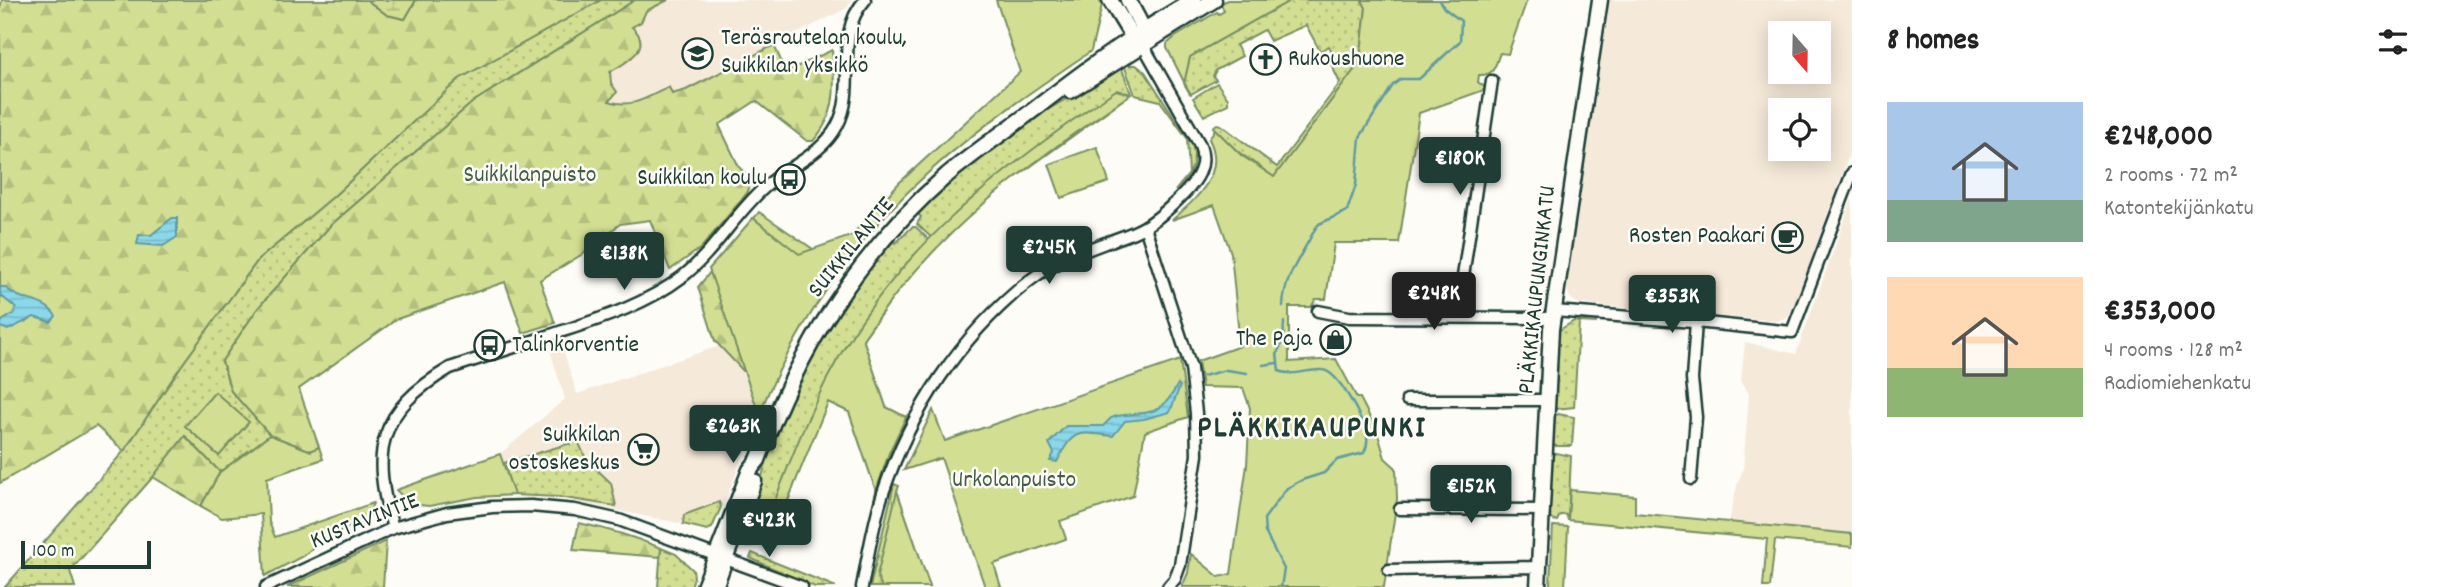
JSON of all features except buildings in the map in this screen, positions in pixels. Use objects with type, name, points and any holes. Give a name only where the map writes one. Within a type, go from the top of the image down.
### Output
[{"type":"main road","points":[[1110,0],[1140,38]]},
{"type":"main road","points":[[1128,0],[1140,38]]},
{"type":"main road","name":"SUIKKILANTIE","points":[[704,587],[748,503],[758,460],[779,404],[801,359],[839,296],[864,263],[902,219],[945,177],[1058,89],[1140,38],[1194,0]]},
{"type":"main road","name":"SUIKKILANTIE","points":[[1140,38],[1214,0]]},
{"type":"main road","name":"PLÄKKIKAUPUNGINKATU","points":[[1538,587],[1553,314],[1600,0]]},
{"type":"main road","name":"SUIKKILANTIE","points":[[715,587],[721,558]]},
{"type":"street","points":[[393,528],[381,470],[382,452],[388,428],[405,400],[450,368],[599,319],[641,302],[669,286],[695,266],[757,194],[817,149],[833,132],[841,117],[844,101],[848,34],[855,14],[866,0]]},
{"type":"street","points":[[862,587],[883,495],[900,449],[922,404],[943,372],[981,326],[1029,281],[1076,254],[1145,227],[1191,185],[1199,174],[1203,159],[1200,145],[1140,38]]},
{"type":"street","points":[[1457,317],[1492,81]]},
{"type":"street","points":[[1318,312],[1349,317],[1553,314],[1696,322],[1792,332],[1852,173]]},
{"type":"street","points":[[1145,227],[1191,368],[1196,412],[1197,454],[1181,565],[1168,587]]},
{"type":"street","points":[[1691,480],[1696,416],[1692,379],[1696,322]]},
{"type":"street","points":[[1408,400],[1548,400]]},
{"type":"street","name":"KUSTAVINTIE","points":[[269,587],[393,528],[447,513],[492,507],[531,506],[575,510],[633,524],[802,587]]},
{"type":"street","points":[[1400,509],[1543,510]]},
{"type":"street","points":[[1389,570],[1539,567]]},
{"type":"shaded area","name":"Teräsrautelan koulu, Suikkilan yksikkö","points":[[668,0],[852,0],[847,8],[686,90],[672,94],[669,87],[631,105],[608,101],[616,94],[610,72],[634,57],[632,27],[645,11]]},
{"type":"shaded area","points":[[1610,0],[1852,0],[1852,147],[1793,308],[1786,318],[1776,321],[1581,304],[1569,296],[1567,286]]},
{"type":"shaded area","points":[[1852,199],[1852,534],[1729,522],[1743,470],[1749,394],[1741,381],[1745,342],[1796,354]]},
{"type":"shaded area","points":[[734,341],[759,414],[723,506],[683,524],[548,496],[514,495],[500,454],[565,399],[549,347],[561,343],[577,394]]},
{"type":"green space","points":[[2,0],[367,0],[387,15],[405,19],[416,0],[601,0],[459,79],[334,196],[258,260],[181,366],[124,451],[96,426],[0,483]]},
{"type":"green space","points":[[367,0],[416,0],[405,19],[387,15]]},
{"type":"green space","points":[[601,0],[635,0],[473,102],[331,225],[258,308],[222,361],[231,391],[270,435],[220,472],[185,436],[153,477],[70,571],[75,587],[5,587],[124,451],[181,366],[258,260],[334,196],[459,79]]},
{"type":"green space","name":"Suikkilanpuisto","points":[[635,0],[668,0],[646,11],[641,22],[632,27],[641,41],[639,48],[630,59],[610,72],[611,83],[617,92],[609,101],[633,103],[669,87],[672,94],[686,90],[774,45],[786,72],[832,50],[833,98],[821,131],[813,141],[807,141],[756,101],[719,125],[739,167],[750,179],[748,192],[701,248],[670,270],[650,220],[620,224],[581,255],[540,280],[555,323],[523,333],[505,282],[397,319],[299,389],[319,447],[311,451],[270,435],[231,391],[222,361],[258,308],[331,225],[473,102]]},
{"type":"green space","points":[[996,0],[1099,0],[1102,5],[1091,51],[968,139],[929,172],[877,225],[810,315],[774,380],[759,414],[709,269],[753,218],[799,254],[851,236],[899,183],[1020,72]]},
{"type":"green space","points":[[1227,0],[1291,0],[1190,57],[1184,82],[1167,48],[1167,44],[1175,37],[1217,12],[1219,14],[1224,11],[1221,4]]},
{"type":"green space","points":[[1291,0],[1362,0],[1366,7],[1360,62],[1274,177],[1237,151],[1213,127],[1221,125],[1277,167],[1340,83],[1331,64],[1337,61],[1329,46],[1320,51],[1306,25],[1270,41],[1264,30],[1236,45],[1242,56],[1216,70],[1213,76],[1216,80],[1191,94],[1184,83],[1190,57]]},
{"type":"green space","points":[[1362,0],[1527,0],[1508,54],[1500,53],[1491,72],[1479,75],[1478,82],[1487,89],[1419,113],[1399,243],[1334,243],[1326,299],[1316,299],[1311,307],[1289,307],[1289,362],[1336,359],[1377,431],[1385,458],[1396,468],[1397,499],[1384,587],[1182,587],[1188,573],[1191,554],[1219,577],[1231,574],[1247,465],[1250,408],[1243,388],[1202,387],[1198,361],[1240,346],[1231,253],[1214,205],[1172,220],[1199,194],[1212,174],[1214,151],[1209,139],[1215,129],[1241,155],[1274,177],[1360,62],[1366,8]]},
{"type":"green space","points":[[1124,65],[1136,65],[1145,72],[1192,145],[1194,159],[1191,171],[1188,176],[1175,191],[1189,174],[1187,138],[1160,101],[1135,95]]},
{"type":"green space","points":[[1121,66],[1131,94],[998,190],[938,244],[917,224],[921,217],[918,214],[928,200],[1016,129]]},
{"type":"green space","points":[[1217,83],[1228,99],[1228,104],[1204,116],[1193,98]]},
{"type":"green space","name":"Urkolanpuisto","points":[[1116,90],[1131,94],[1055,147],[952,233],[920,265],[863,339],[886,407],[906,417],[889,453],[876,491],[849,412],[828,402],[773,537],[766,523],[797,443],[834,366],[860,323],[890,283],[958,211],[1035,148]]},
{"type":"green space","points":[[1097,147],[1109,182],[1061,198],[1049,164]]},
{"type":"green space","points":[[759,212],[835,264],[764,393],[715,341],[698,287]]},
{"type":"green space","points":[[912,227],[916,227],[936,247],[905,281],[863,339],[886,407],[905,417],[908,415],[886,464],[873,504],[876,491],[849,412],[828,402],[774,539],[747,547],[743,540],[753,516],[756,517],[758,511],[754,506],[775,429],[824,330],[880,251],[893,241],[896,243]]},
{"type":"green space","points":[[1574,321],[1597,323],[1579,322],[1574,407],[1556,409],[1558,331]]},
{"type":"green space","name":"Urkolanpuisto","points":[[1180,360],[1188,417],[1145,432],[1133,496],[1060,521],[1066,539],[994,564],[1001,587],[985,587],[941,458],[904,470],[933,410],[945,441]]},
{"type":"green space","points":[[215,392],[249,422],[219,456],[185,426]]},
{"type":"green space","points":[[1558,414],[1574,417],[1572,446],[1552,444],[1553,417]]},
{"type":"green space","points":[[270,435],[311,451],[319,447],[323,459],[267,478],[269,522],[275,537],[373,503],[368,518],[325,538],[303,556],[265,576],[261,514],[222,518],[201,506],[220,472]]},
{"type":"green space","points":[[185,436],[220,472],[201,506],[153,477]]},
{"type":"green space","points":[[578,441],[586,459],[611,483],[616,506],[559,497],[513,495],[504,463]]},
{"type":"green space","points":[[1556,453],[1571,456],[1568,520],[1566,515],[1560,515],[1557,521],[1548,518],[1552,455]]},
{"type":"green space","points":[[500,454],[514,495],[477,497],[429,506],[410,504],[396,490]]},
{"type":"green space","name":"Urkolanpuisto","points":[[894,484],[899,486],[897,491],[930,587],[870,587]]},
{"type":"green space","points":[[1570,490],[1635,496],[1635,513],[1852,534],[1852,547],[1775,540],[1770,587],[1763,587],[1767,539],[1568,520]]},
{"type":"green space","name":"Urkolanpuisto","points":[[897,491],[930,587],[882,587],[877,576]]},
{"type":"green space","points":[[719,502],[721,507],[712,528],[707,530],[683,524],[684,515]]},
{"type":"green space","points":[[579,523],[661,548],[660,557],[573,550]]},
{"type":"green space","points":[[1553,526],[1568,527],[1565,587],[1551,587],[1550,583]]},
{"type":"green space","points":[[386,541],[383,587],[287,587]]},
{"type":"green space","points":[[661,548],[676,554],[693,570],[691,587],[658,587]]},
{"type":"green space","points":[[752,553],[836,587],[815,587],[750,558]]},
{"type":"water","points":[[172,218],[177,218],[177,237],[163,246],[137,244],[139,235],[151,235]]},
{"type":"water","points":[[0,287],[44,305],[56,316],[51,322],[34,317],[8,330],[0,327],[2,321],[13,314],[16,308],[0,295]]},
{"type":"water","points":[[1178,384],[1180,386],[1170,412],[1125,421],[1113,436],[1078,435],[1068,443],[1057,462],[1050,461],[1054,453],[1049,443],[1066,426],[1103,426],[1117,416],[1154,410],[1166,402]]},
{"type":"waterway","points":[[1283,307],[1290,275],[1315,229],[1319,224],[1347,211],[1356,185],[1360,137],[1393,85],[1401,79],[1419,79],[1460,41],[1461,21],[1444,8],[1439,0]]},
{"type":"waterway","points":[[1281,587],[1284,569],[1265,532],[1264,519],[1287,488],[1324,473],[1337,460],[1364,453],[1367,447],[1361,420],[1336,378],[1322,370],[1290,373],[1279,371],[1277,353],[1283,342],[1284,322]]},
{"type":"waterway","points":[[1263,365],[1277,363]]},
{"type":"waterway","points":[[1203,376],[1226,370],[1247,373]]},
{"type":"place","name":"Teräsrautelan koulu, Suikkilan yksikkö","points":[[698,53]]},
{"type":"place","name":"Rukoushuone","points":[[1265,60]]},
{"type":"place","name":"Suikkilan koulu","points":[[790,179]]},
{"type":"place","name":"Rosten Paakari","points":[[1788,237]]},
{"type":"place","name":"The Paja","points":[[1335,340]]},
{"type":"place","name":"Talinkorventie","points":[[489,346]]},
{"type":"place","name":"Suikkilan ostoskeskus","points":[[643,450]]},
{"type":"district","name":"PLÄKKIKAUPUNKI","points":[[1312,430]]}]
